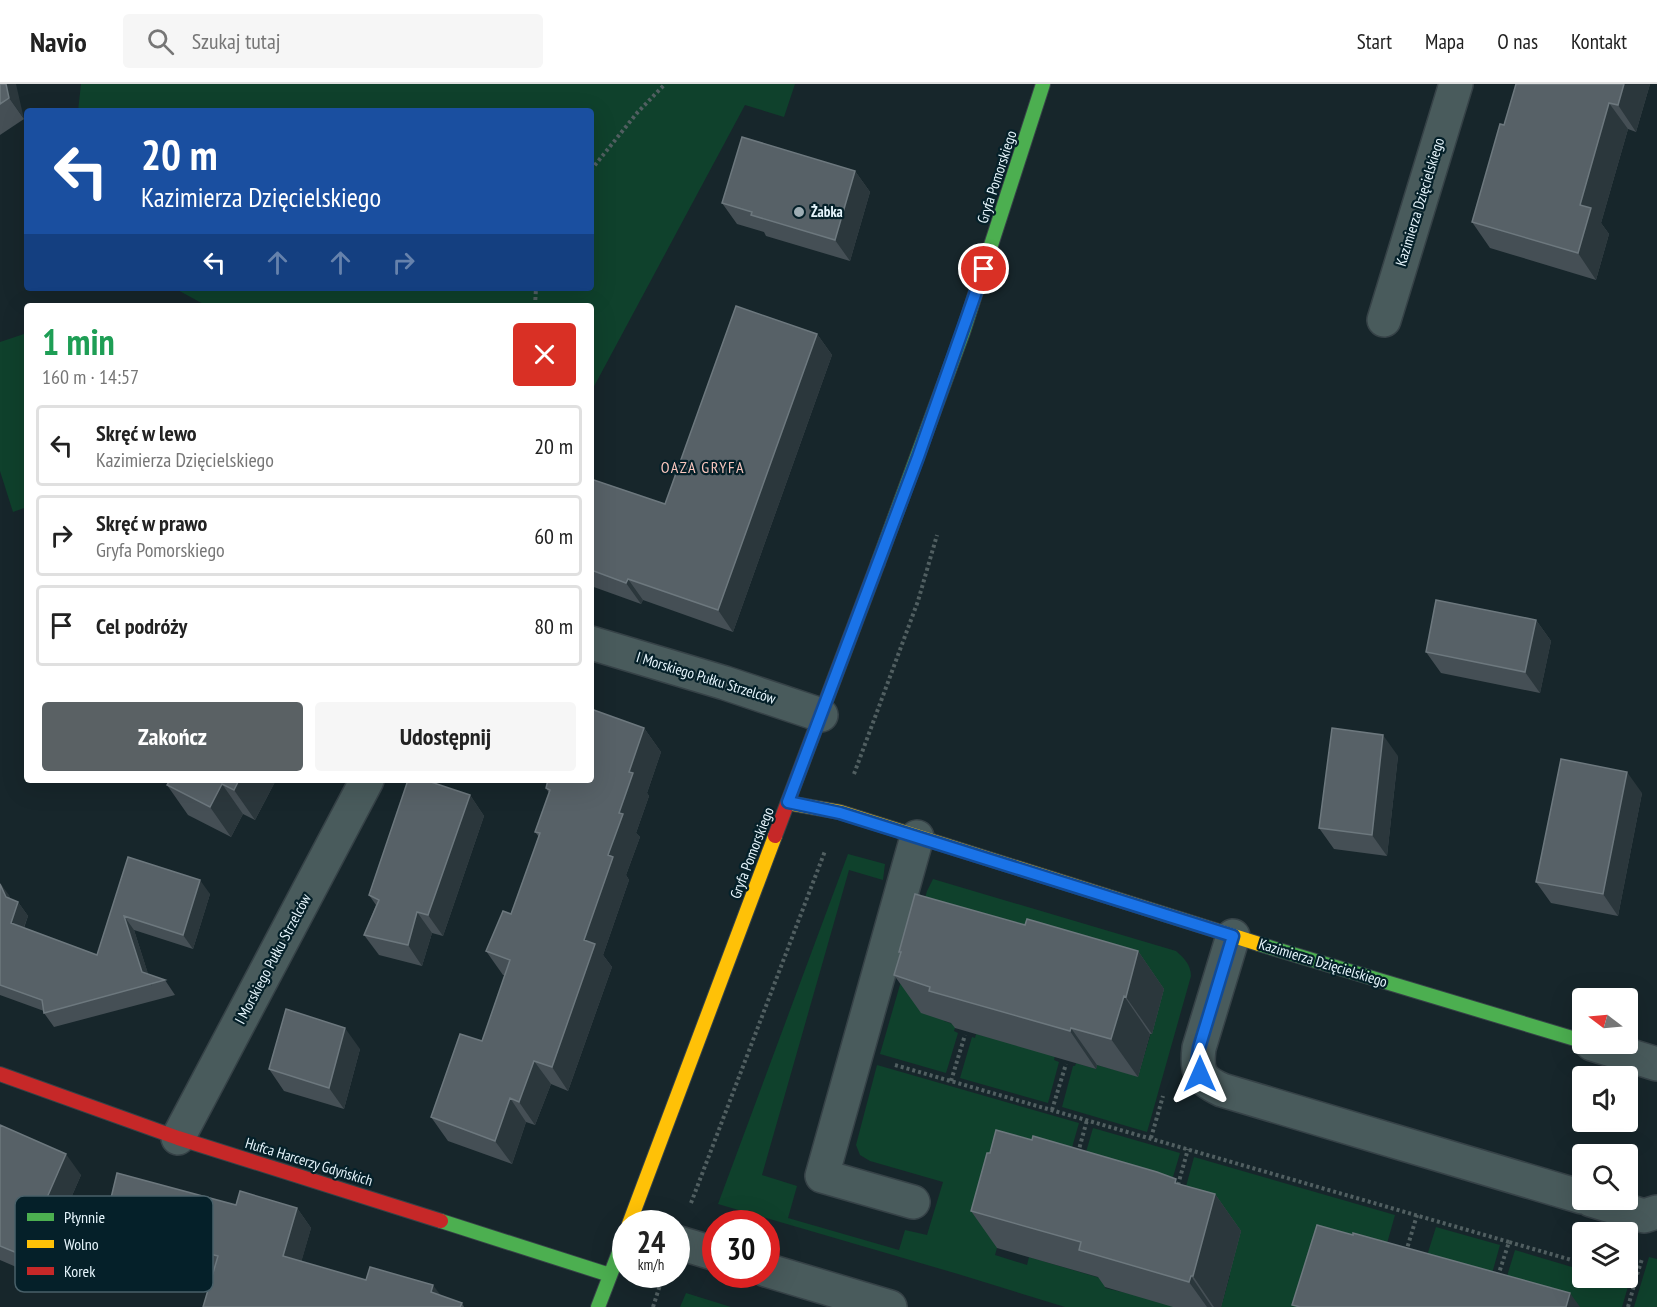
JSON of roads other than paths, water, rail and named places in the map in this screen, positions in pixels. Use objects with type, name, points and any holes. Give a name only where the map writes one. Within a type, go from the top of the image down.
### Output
[{"type":"street","name":"Gryfa Pomorskiego","points":[[634,1210],[918,457],[963,332],[1043,84]]},
{"type":"street","name":"Kazimierza Dzięcielskiego","points":[[1384,320],[1456,84]]},
{"type":"street","name":"I Morskiego Pułku Strzelców","points":[[594,644],[725,683],[821,715]]},
{"type":"street","name":"I Morskiego Pułku Strzelców","points":[[178,1138],[365,783]]},
{"type":"street","name":"Kazimierza Dzięcielskiego","points":[[788,802],[840,813],[1233,936],[1572,1038]]},
{"type":"street","points":[[913,1202],[822,1176],[917,837]]},
{"type":"street","points":[[1233,936],[1199,1048],[1197,1062],[1200,1074],[1208,1084],[1233,1094],[1572,1194]]},
{"type":"street","points":[[1624,1054],[1657,1064]]},
{"type":"street","name":"Hufca Harcerzy Gdyńskich","points":[[0,1074],[178,1138],[610,1275]]},
{"type":"street","points":[[1624,1210],[1644,1216],[1657,1212]]},
{"type":"street","points":[[598,1307],[612,1270]]},
{"type":"street","points":[[780,1274],[890,1307]]},
{"type":"place","name":"Żabka","points":[[799,212]]},
{"type":"district","name":"OAZA GRYFA","points":[[703,467]]}]
